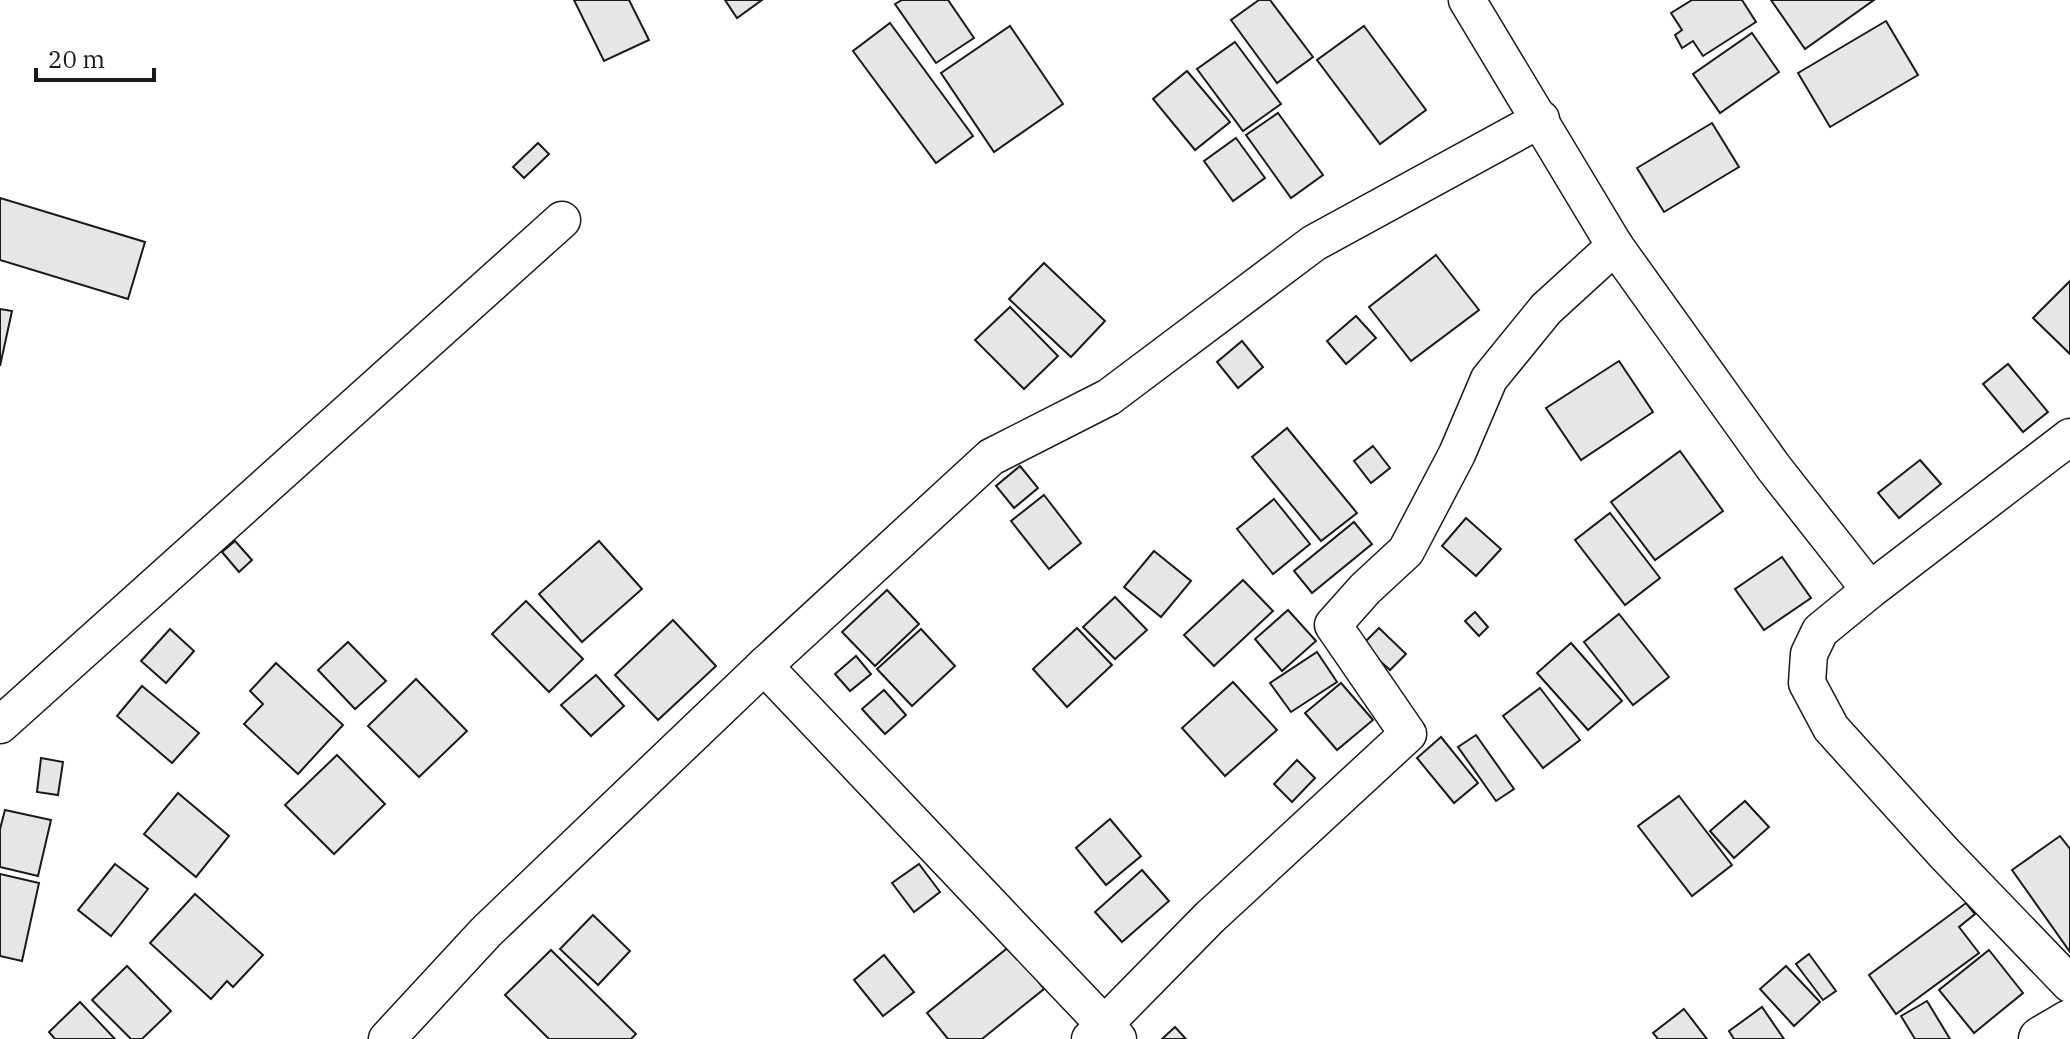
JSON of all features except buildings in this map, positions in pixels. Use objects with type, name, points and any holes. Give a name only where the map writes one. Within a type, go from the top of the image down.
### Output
[{"type":"street","points":[[1467,0],[1615,246],[1774,468],[1870,590]]},
{"type":"street","points":[[387,1039],[486,932],[764,666],[991,457],[1109,397],[1314,243],[1541,119]]},
{"type":"street","points":[[0,725],[562,220]]},
{"type":"street","points":[[764,666],[1105,1034],[1210,917],[1408,734],[1333,625],[1365,589],[1406,551],[1457,454],[1489,379],[1546,309],[1615,246]]},
{"type":"street","points":[[2070,437],[1820,631],[1809,654],[1807,683],[1831,728],[1944,853],[2070,984]]},
{"type":"street","points":[[2041,1039],[2070,1022]]}]
